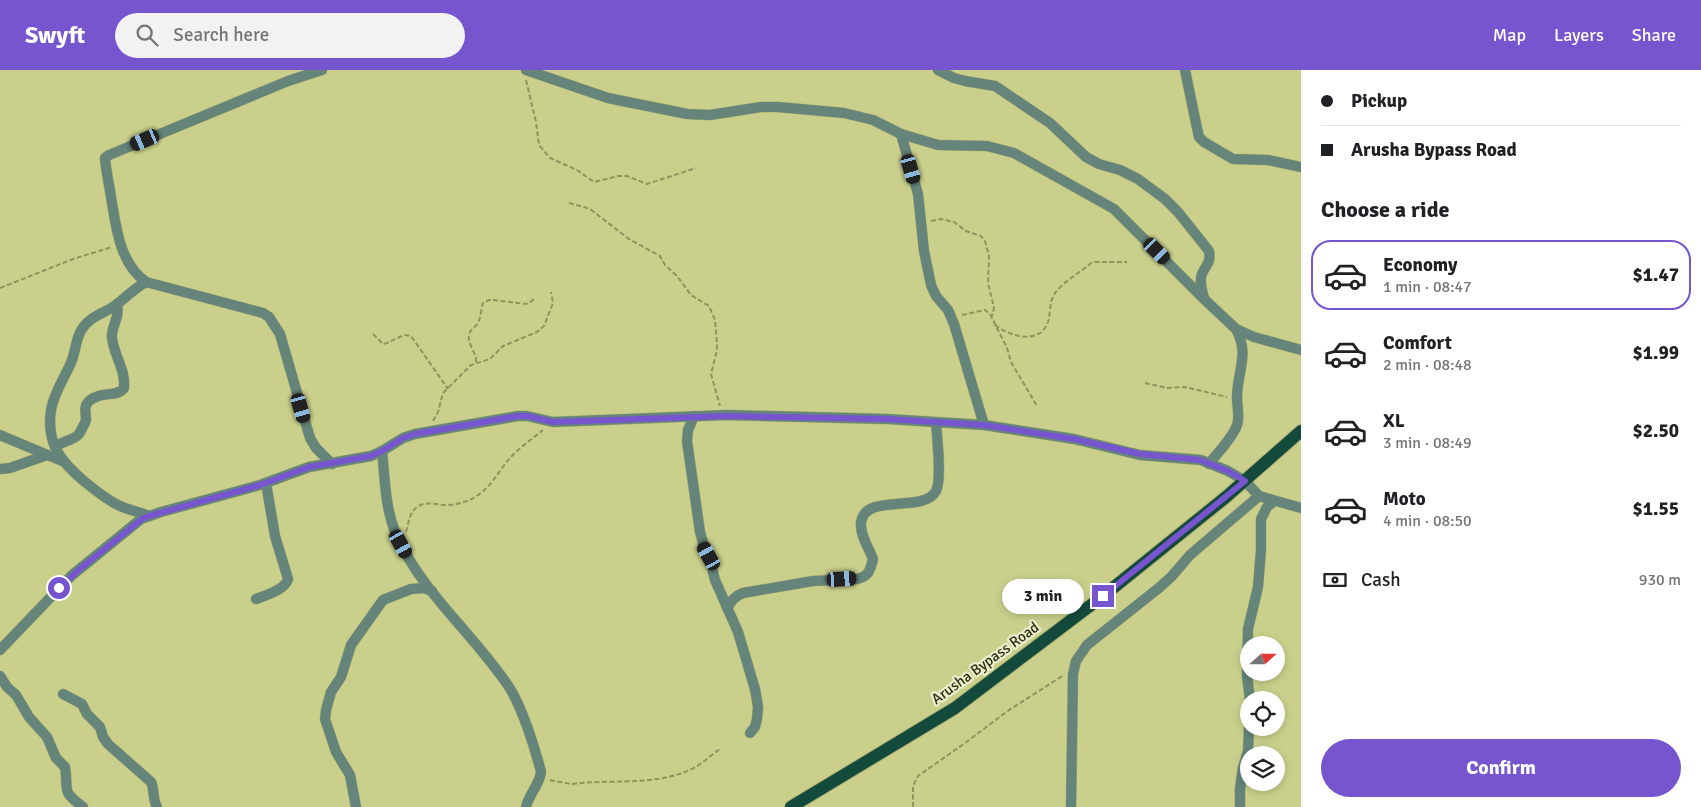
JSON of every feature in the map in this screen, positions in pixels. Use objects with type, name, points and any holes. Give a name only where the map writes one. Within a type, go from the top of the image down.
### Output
[{"type":"main road","name":"Arusha Bypass Road","points":[[791,807],[955,708],[1103,596],[1245,481],[1301,431]]},
{"type":"street","points":[[322,70],[288,81],[105,158],[118,236],[131,267],[146,282],[263,312],[269,317],[280,334],[310,438],[316,448],[332,464]]},
{"type":"street","points":[[938,70],[954,78],[995,86],[1050,122],[1086,157],[1100,164],[1128,173],[1165,199],[1178,212],[1209,251],[1209,264],[1202,274],[1204,299]]},
{"type":"street","points":[[1185,70],[1197,128],[1204,142],[1232,159],[1268,160],[1301,167]]},
{"type":"street","points":[[526,74],[608,98],[687,114],[710,115],[761,106],[844,113],[879,123],[901,134],[938,145],[986,146],[1014,153],[1114,209],[1236,329],[1242,339],[1243,349],[1237,398],[1237,425],[1209,464]]},
{"type":"street","points":[[901,134],[918,194],[925,260],[930,285],[936,296],[948,310],[954,324],[984,425]]},
{"type":"street","points":[[146,282],[129,293],[117,304],[93,317],[83,327],[78,335],[75,354],[53,401],[50,422],[55,447],[62,460],[75,473],[107,499],[120,506],[149,516]]},
{"type":"street","points":[[55,447],[74,438],[78,434],[85,423],[84,410],[89,402],[99,395],[118,393],[124,388],[124,374],[112,340],[112,331],[119,313],[117,304]]},
{"type":"street","points":[[1236,329],[1254,338],[1301,350]]},
{"type":"street","points":[[0,650],[71,576],[126,531],[149,516],[266,483],[309,467],[359,459],[382,451],[403,438],[426,431],[518,416],[527,416],[553,422],[727,416],[887,419],[984,425],[1074,439],[1140,454],[1194,460],[1228,471],[1245,481],[1259,496],[1301,508]]},
{"type":"street","points":[[694,416],[688,430],[687,441],[700,532],[715,580],[738,632],[757,697],[757,719],[755,727],[750,732]]},
{"type":"street","points":[[727,608],[732,599],[743,592],[813,581],[857,579],[869,574],[873,559],[863,536],[861,524],[863,516],[869,510],[879,507],[898,503],[921,502],[929,499],[935,493],[938,486],[936,422]]},
{"type":"street","points":[[0,436],[62,460]]},
{"type":"street","points":[[382,451],[391,518],[401,544],[419,575],[468,633],[510,688],[522,713],[539,764],[541,777],[533,789],[526,807]]},
{"type":"street","points":[[0,469],[10,468],[47,455]]},
{"type":"street","points":[[256,599],[282,587],[288,579],[275,536],[266,483]]},
{"type":"street","points":[[1071,807],[1072,709],[1076,661],[1087,645],[1160,587],[1190,555],[1259,496]]},
{"type":"street","points":[[1249,691],[1247,669],[1248,629],[1258,587],[1261,519],[1267,507],[1274,501]]},
{"type":"street","points":[[356,807],[350,775],[336,752],[325,719],[330,692],[341,677],[351,644],[383,600],[411,588],[424,588],[432,591]]},
{"type":"street","points":[[0,676],[7,688],[16,695],[28,717],[47,737],[56,758],[65,766],[66,786],[69,796],[83,807]]},
{"type":"street","points":[[63,694],[82,704],[87,714],[100,727],[103,737],[108,744],[151,782],[154,803],[157,807]]},
{"type":"street","points":[[1240,807],[1242,768],[1248,751],[1249,736]]},
{"type":"path","points":[[526,74],[539,146],[550,158],[577,170],[594,182],[612,176],[627,176],[647,184],[696,168]]},
{"type":"path","points":[[569,203],[584,206],[628,239],[660,256],[665,265],[677,276],[691,295],[709,306],[715,320],[717,343],[711,377],[717,392],[720,408],[727,416]]},
{"type":"path","points":[[922,222],[948,220],[981,236],[985,241],[989,256],[988,283],[994,308],[991,317]]},
{"type":"path","points":[[0,288],[95,251],[122,246]]},
{"type":"path","points":[[996,325],[1016,336],[1030,336],[1039,333],[1048,322],[1050,301],[1056,291],[1091,263],[1127,262]]},
{"type":"path","points":[[426,431],[438,412],[442,396],[471,365],[490,359],[503,346],[537,332],[544,326],[553,303],[551,292]]},
{"type":"path","points":[[476,362],[476,356],[469,335],[472,328],[478,322],[483,303],[493,300],[513,304],[526,304],[535,298]]},
{"type":"path","points":[[948,310],[956,314],[966,315],[986,310],[996,325],[1007,348],[1011,362],[1037,406]]},
{"type":"path","points":[[373,334],[383,344],[404,335],[412,336],[448,389]]},
{"type":"path","points":[[1145,383],[1167,388],[1185,388],[1237,398]]},
{"type":"path","points":[[401,544],[412,512],[416,508],[431,502],[447,506],[465,502],[476,496],[494,480],[512,456],[553,422]]},
{"type":"path","points":[[913,807],[913,786],[918,776],[1046,684],[1074,669]]},
{"type":"path","points":[[541,777],[571,784],[643,780],[676,775],[698,766],[720,749]]},
{"type":"route","points":[[59,588],[94,557],[142,519],[149,516],[260,485],[309,467],[346,462],[371,456],[403,438],[426,431],[518,416],[527,416],[553,422],[727,416],[887,419],[984,425],[1074,439],[1120,451],[1200,460],[1228,471],[1245,481],[1103,596]]}]
